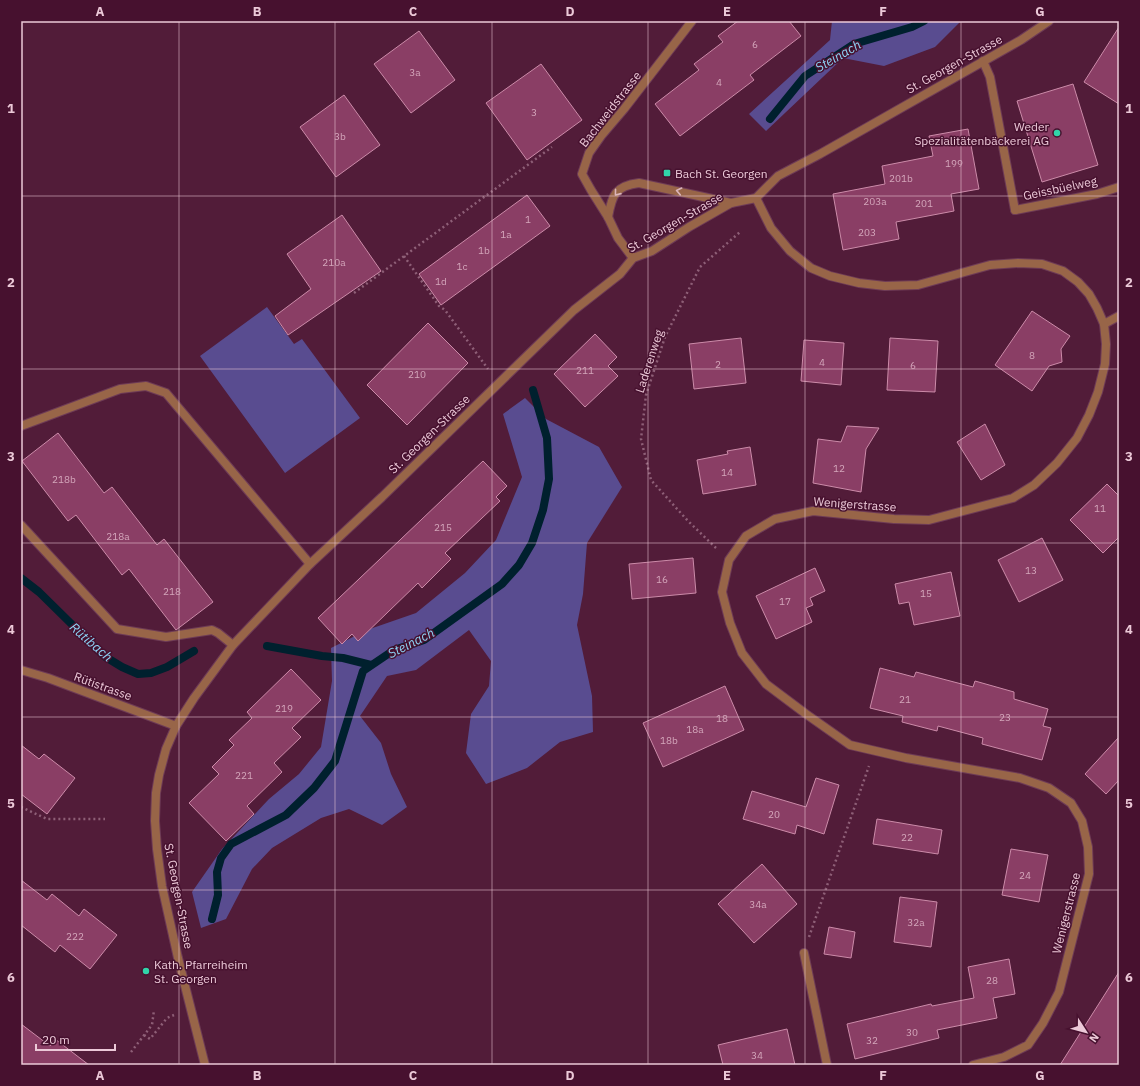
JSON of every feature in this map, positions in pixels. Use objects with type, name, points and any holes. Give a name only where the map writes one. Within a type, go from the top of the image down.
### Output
[{"type":"street","name":"Bachweidstrasse","points":[[633,258],[618,238],[608,217],[582,174],[589,153],[601,136],[624,109],[692,21]]},
{"type":"street","name":"St. Georgen-Strasse","points":[[205,1065],[178,958],[162,886],[155,821],[156,793],[166,749],[176,726],[194,698],[233,644],[310,564],[382,497],[574,310],[620,274],[633,258],[652,251],[689,227],[731,203],[756,198],[778,176],[820,154],[1021,40],[1049,21]]},
{"type":"street","name":"Geissbüelweg","points":[[983,61],[990,78],[1015,210],[1097,194],[1119,187]]},
{"type":"street","points":[[608,217],[613,195],[624,186],[639,183],[731,203]]},
{"type":"street","name":"Wenigerstrasse","points":[[756,198],[771,228],[790,251],[811,268],[830,276],[859,283],[885,286],[918,285],[990,266],[1018,263],[1042,264],[1063,271],[1078,282],[1089,294],[1104,324],[1106,344],[1105,364],[1098,392],[1089,415],[1076,438],[1057,463],[1034,485],[1013,498],[929,520],[894,519],[813,511],[775,518],[746,536],[729,560],[722,592],[730,623],[742,653],[766,684],[850,745],[906,758],[1020,778],[1049,788],[1071,803],[1082,821],[1088,847],[1090,874],[1059,992],[1043,1023],[1028,1045],[1004,1057],[973,1065]]},
{"type":"street","points":[[1104,324],[1119,316]]},
{"type":"street","points":[[21,426],[120,389],[146,386],[166,393],[310,564]]},
{"type":"street","points":[[21,525],[117,629],[166,637],[212,630],[233,644]]},
{"type":"street","name":"Rütistrasse","points":[[21,670],[48,678],[176,726]]},
{"type":"street","points":[[804,953],[827,1065]]},
{"type":"path","points":[[354,293],[552,147]]},
{"type":"path","name":"Laderenweg","points":[[729,560],[688,521],[650,480],[641,439],[646,395],[665,337],[700,267],[740,232]]},
{"type":"path","points":[[404,256],[439,306],[445,310],[488,369]]},
{"type":"path","points":[[804,953],[874,750]]},
{"type":"path","points":[[21,806],[47,820],[105,819]]},
{"type":"path","points":[[131,1052],[152,1025],[154,1010]]},
{"type":"path","points":[[144,1035],[150,1039],[166,1018],[175,1015]]},
{"type":"shaded area","points":[[832,21],[961,21],[935,47],[884,66],[843,58],[766,131],[749,114],[830,40]]},
{"type":"shaded area","points":[[267,307],[294,344],[302,339],[360,418],[285,473],[200,356]]},
{"type":"shaded area","points":[[525,398],[546,419],[599,447],[622,487],[587,543],[583,594],[577,625],[592,696],[593,732],[560,742],[527,768],[486,784],[466,753],[471,714],[489,686],[491,661],[469,630],[416,670],[387,676],[360,716],[381,743],[391,774],[407,807],[382,825],[349,809],[321,818],[272,848],[252,869],[226,919],[201,928],[192,892],[222,849],[269,799],[299,774],[321,747],[332,681],[331,648],[367,630],[416,613],[465,573],[496,540],[522,477],[503,414]]},
{"type":"building","points":[[738,21],[789,21],[801,36],[750,75],[754,80],[680,136],[655,104],[699,70],[694,64],[723,42],[718,36]]},
{"type":"building","points":[[1119,27],[1119,104],[1084,82]]},
{"type":"building","points":[[419,31],[455,80],[411,113],[374,64]]},
{"type":"building","points":[[541,64],[582,120],[527,160],[486,103]]},
{"type":"building","name":"Weder Spezialitätenbäckerei AG","points":[[1073,84],[1098,165],[1042,182],[1017,101]]},
{"type":"building","points":[[344,95],[380,145],[336,177],[300,127]]},
{"type":"building","points":[[968,129],[979,189],[951,194],[954,211],[896,222],[899,239],[843,250],[833,194],[885,184],[882,166],[933,156],[929,136]]},
{"type":"building","points":[[527,195],[550,226],[441,305],[419,274]]},
{"type":"building","points":[[342,215],[381,271],[288,335],[275,316],[311,289],[287,254]]},
{"type":"building","points":[[1032,311],[1070,336],[1061,349],[1062,362],[1049,366],[1032,391],[995,365]]},
{"type":"building","points":[[428,323],[468,363],[407,425],[367,385]]},
{"type":"building","points":[[595,334],[617,357],[608,366],[618,376],[585,407],[554,374]]},
{"type":"building","points":[[741,338],[746,383],[694,389],[689,344]]},
{"type":"building","points":[[890,338],[938,341],[935,392],[887,390]]},
{"type":"building","points":[[804,340],[844,343],[841,385],[801,381]]},
{"type":"building","points":[[985,424],[1005,465],[981,480],[957,442]]},
{"type":"building","points":[[847,426],[879,428],[866,449],[861,492],[813,483],[818,439],[841,442]]},
{"type":"building","points":[[58,433],[104,493],[112,487],[157,545],[164,539],[213,602],[176,630],[129,569],[122,575],[76,515],[68,521],[22,461]]},
{"type":"building","points":[[750,447],[756,485],[703,494],[697,460],[728,454],[727,451]]},
{"type":"building","points":[[483,461],[507,486],[496,497],[500,501],[445,553],[451,559],[422,588],[418,583],[358,641],[352,634],[342,644],[318,618]]},
{"type":"building","points":[[1107,484],[1119,496],[1119,537],[1103,553],[1070,520]]},
{"type":"building","points":[[1042,538],[1063,580],[1019,602],[998,560]]},
{"type":"building","points":[[693,558],[696,593],[632,599],[629,564]]},
{"type":"building","points":[[815,568],[825,591],[810,598],[813,605],[806,608],[812,622],[776,639],[756,596]]},
{"type":"building","points":[[951,572],[960,616],[914,625],[909,602],[899,604],[895,584]]},
{"type":"building","points":[[880,668],[914,677],[916,672],[973,687],[975,681],[1014,692],[1014,699],[1048,709],[1043,726],[1051,728],[1042,760],[982,744],[983,738],[938,726],[937,731],[902,722],[903,716],[870,708]]},
{"type":"building","points":[[291,669],[321,700],[292,728],[301,737],[274,763],[282,772],[247,806],[254,814],[226,841],[189,803],[219,774],[212,767],[234,745],[229,740],[252,718],[247,712]]},
{"type":"building","points":[[725,686],[744,730],[663,767],[643,723]]},
{"type":"building","points":[[1119,737],[1119,780],[1106,794],[1085,774]]},
{"type":"building","points":[[21,745],[39,759],[44,754],[75,778],[47,814],[21,794]]},
{"type":"building","points":[[816,778],[839,785],[824,834],[797,825],[795,834],[743,819],[752,791],[806,807]]},
{"type":"building","points":[[877,819],[942,830],[938,854],[873,844]]},
{"type":"building","points":[[1011,849],[1048,855],[1039,902],[1002,895]]},
{"type":"building","points":[[762,864],[797,904],[754,943],[718,904]]},
{"type":"building","points":[[21,880],[47,900],[52,894],[79,916],[84,909],[117,935],[90,969],[60,945],[55,952],[21,925]]},
{"type":"building","points":[[900,897],[937,902],[931,947],[894,942]]},
{"type":"building","points":[[829,927],[855,932],[851,958],[824,954]]},
{"type":"building","points":[[1009,959],[1015,994],[993,998],[997,1018],[937,1030],[939,1038],[855,1059],[847,1024],[931,1004],[932,1006],[974,998],[968,967]]},
{"type":"building","points":[[1119,972],[1119,1065],[1060,1065]]},
{"type":"building","points":[[21,1024],[50,1046],[55,1039],[89,1065],[21,1065]]},
{"type":"building","points":[[787,1029],[795,1065],[723,1065],[718,1045]]},
{"type":"waterway","name":"Steinach","points":[[770,119],[805,76],[854,44],[912,27],[924,21]]},
{"type":"waterway","name":"Steinach","points":[[212,919],[218,895],[217,872],[221,858],[231,844],[286,815],[314,788],[335,761],[363,671],[394,650],[424,640],[502,584],[519,565],[532,543],[543,510],[549,479],[547,438],[533,390]]},
{"type":"waterway","name":"Rütibach","points":[[21,578],[39,592],[104,656],[122,667],[138,674],[151,673],[167,667],[194,651]]},
{"type":"waterway","name":"Rütibach","points":[[267,646],[322,656],[343,658],[371,665]]},
{"type":"place","name":"Weder Spezialitätenbäckerei AG","points":[[1057,133]]},
{"type":"place","name":"Bach St. Georgen","points":[[667,173]]},
{"type":"place","name":"Kath. Pfarreiheim St. Georgen","points":[[146,971]]}]
